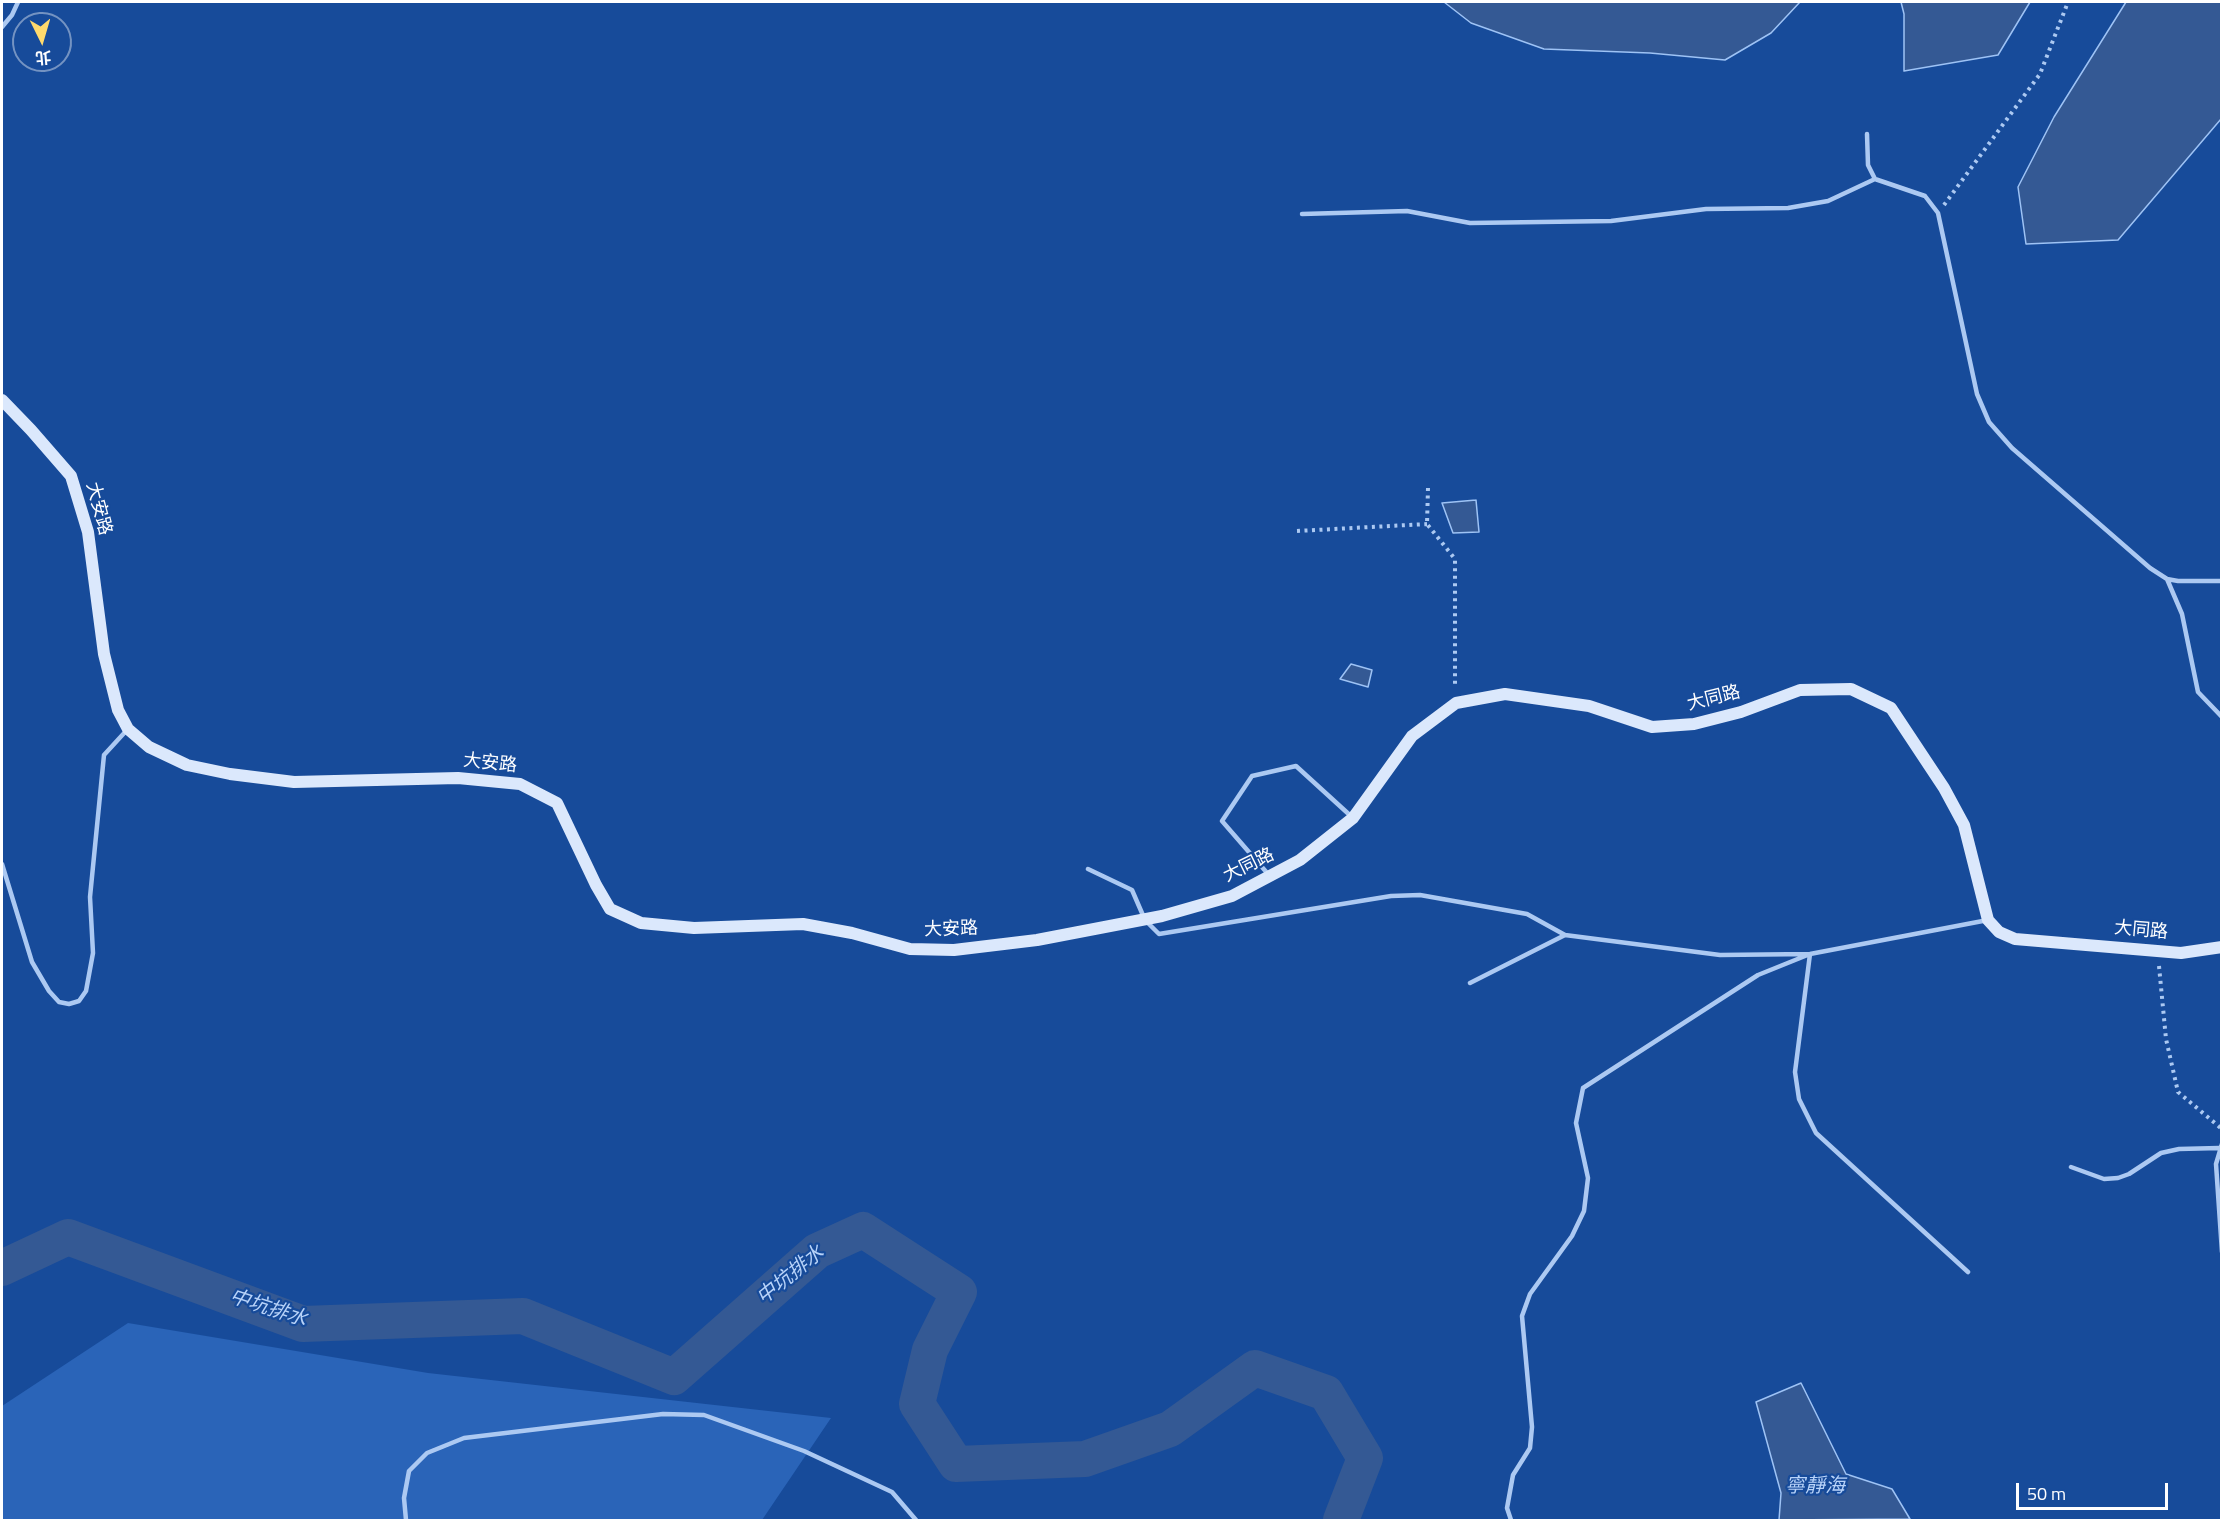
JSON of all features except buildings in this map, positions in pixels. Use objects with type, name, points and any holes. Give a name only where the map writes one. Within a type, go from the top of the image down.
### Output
[{"type":"street","name":"大安路","points":[[2,400],[70,476],[88,532],[104,654],[118,710],[128,729],[149,747],[187,765],[230,774],[294,782],[458,778],[520,784],[557,803],[610,909],[641,923],[694,928],[803,924],[852,933],[910,949],[954,950],[1037,940],[1145,920]]},
{"type":"street","name":"大同路","points":[[1145,920],[1232,896],[1300,860],[1353,818],[1412,736],[1456,703],[1505,694],[1589,706],[1652,727],[1694,724],[1741,712],[1800,690],[1851,689],[1891,708],[1944,788],[1964,825],[1988,920],[1999,932],[2015,939],[2181,953],[2222,947]]},
{"type":"lane","points":[[2,27],[12,15],[18,2]]},
{"type":"lane","points":[[1867,134],[1868,165],[1875,179]]},
{"type":"lane","points":[[1302,214],[1407,211],[1470,223],[1611,221],[1706,209],[1788,208],[1828,201],[1875,179],[1925,196],[1938,213],[1977,394],[1989,422],[2012,448],[2150,568],[2167,579],[2178,581],[2222,581]]},
{"type":"lane","points":[[2167,579],[2182,614],[2198,692],[2222,717]]},
{"type":"lane","points":[[2,864],[32,962],[49,991],[59,1002],[69,1004],[79,1001],[86,991],[93,953],[90,897],[104,755],[128,729]]},
{"type":"lane","points":[[1270,877],[1222,821],[1252,776],[1296,766],[1353,818]]},
{"type":"lane","points":[[1088,869],[1132,890],[1145,920],[1159,934],[1391,896],[1420,895],[1527,914],[1565,934],[1720,955],[1810,954],[1988,920]]},
{"type":"lane","points":[[1470,983],[1565,934]]},
{"type":"lane","points":[[1810,954],[1795,1072],[1799,1099],[1816,1133],[1968,1272]]},
{"type":"lane","points":[[1511,1521],[1507,1508],[1512,1475],[1530,1448],[1532,1427],[1522,1316],[1530,1294],[1572,1236],[1584,1211],[1588,1178],[1576,1123],[1583,1088],[1758,975],[1810,954]]},
{"type":"lane","points":[[2071,1167],[2104,1179],[2118,1178],[2129,1174],[2162,1153],[2179,1149],[2220,1146],[2216,1164],[2222,1252]]},
{"type":"lane","points":[[406,1521],[404,1498],[409,1471],[427,1453],[464,1438],[663,1414],[704,1415],[804,1451],[892,1492],[916,1521]]},
{"type":"path","points":[[1938,213],[2040,74],[2068,2]]},
{"type":"path","points":[[1428,488],[1427,524],[1455,559],[1456,703]]},
{"type":"path","points":[[1297,531],[1427,524]]},
{"type":"path","points":[[2157,951],[2166,1039],[2178,1092],[2222,1129]]},
{"type":"shaded area","points":[[128,1323],[428,1373],[831,1418],[762,1520],[2,1520],[2,1406]]},
{"type":"water","points":[[1444,2],[1800,2],[1771,33],[1725,60],[1650,53],[1544,49],[1471,23]]},
{"type":"water","points":[[1901,2],[2030,2],[1998,55],[1904,71],[1904,14]]},
{"type":"water","points":[[2126,2],[2221,2],[2221,119],[2118,240],[2026,244],[2018,187],[2054,117]]},
{"type":"water","points":[[1476,500],[1479,532],[1453,533],[1442,503]]},
{"type":"water","points":[[1351,664],[1372,670],[1368,687],[1340,679]]},
{"type":"water","name":"寧靜海","points":[[1801,1383],[1846,1474],[1892,1489],[1910,1519],[1779,1520],[1781,1493],[1756,1402]]},
{"type":"waterway","name":"中坑排水","points":[[2,1268],[68,1237],[303,1324],[523,1316],[674,1377],[817,1251],[863,1230],[959,1292],[930,1350],[917,1404],[956,1464],[1085,1459],[1170,1429],[1255,1368],[1326,1393],[1365,1458],[1341,1520]]}]
